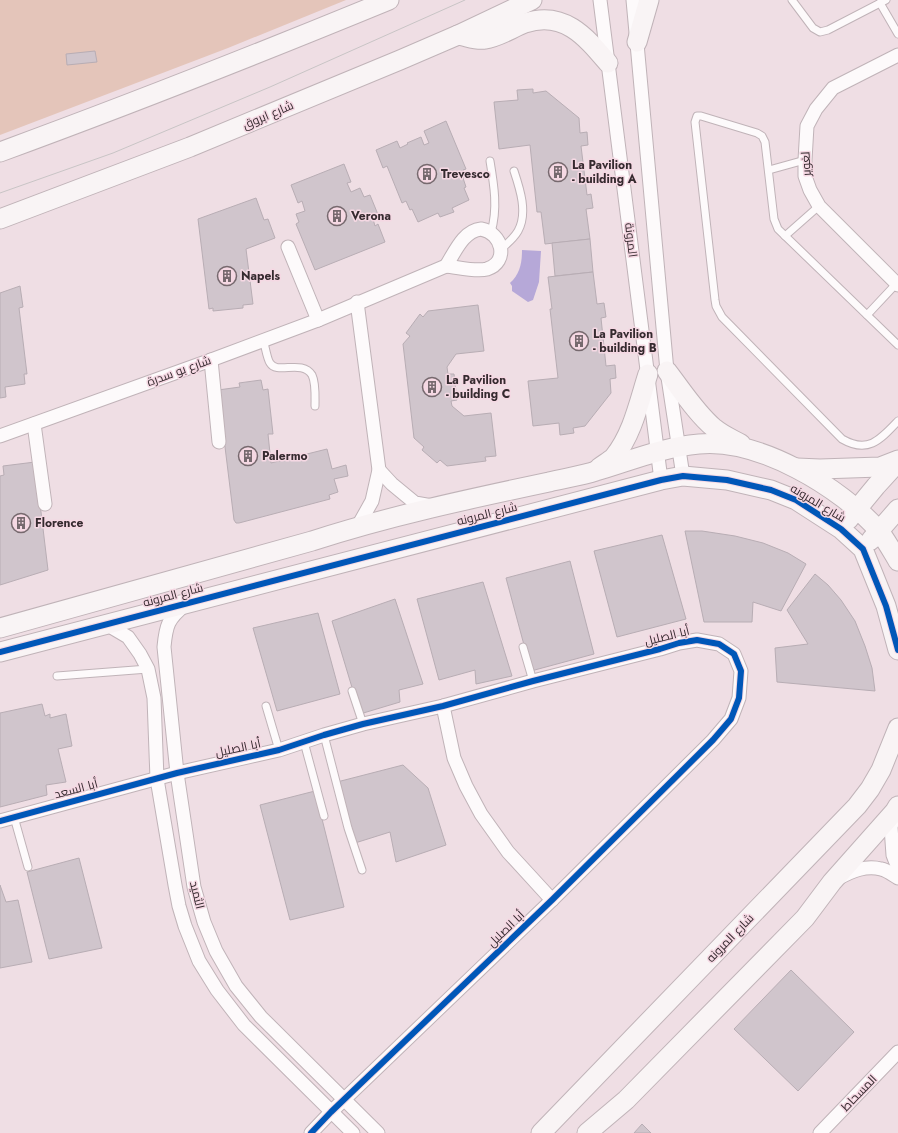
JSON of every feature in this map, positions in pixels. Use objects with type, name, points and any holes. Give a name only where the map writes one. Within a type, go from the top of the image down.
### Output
[{"type":"street","points":[[0,152],[254,56],[389,0]]},
{"type":"street","points":[[400,60],[440,29],[502,0]]},
{"type":"street","name":"شارع ابروق","points":[[0,219],[190,148],[458,35],[532,0]]},
{"type":"street","name":"المرونة","points":[[600,0],[661,480]]},
{"type":"street","name":"المرونة","points":[[633,0],[667,371],[682,476]]},
{"type":"street","points":[[637,42],[649,0]]},
{"type":"street","points":[[458,35],[484,40],[534,21],[555,21],[578,31],[608,63]]},
{"type":"street","name":"لغوير","points":[[897,284],[819,206],[810,190],[806,176],[805,160],[807,126],[816,109],[833,88],[898,55]]},
{"type":"street","points":[[446,266],[467,234],[476,230],[481,229],[491,232],[498,239],[501,249]]},
{"type":"street","points":[[288,247],[318,320]]},
{"type":"street","name":"شارع بو سدرة","points":[[0,436],[318,320],[357,302],[446,266],[477,270],[487,269],[492,267],[498,259],[501,249]]},
{"type":"street","points":[[357,302],[379,470],[372,501],[358,526]]},
{"type":"street","points":[[211,360],[219,442]]},
{"type":"street","points":[[667,371],[714,428],[754,451]]},
{"type":"street","points":[[594,472],[613,457],[626,436],[634,420],[648,374]]},
{"type":"street","points":[[34,424],[45,504]]},
{"type":"street","name":"شارع المرونه","points":[[0,628],[304,543],[358,526],[594,472],[658,452],[700,444],[720,444],[754,451],[794,468],[823,484],[840,495],[878,531],[898,561]]},
{"type":"street","points":[[794,468],[820,469],[880,467],[898,461]]},
{"type":"street","points":[[841,529],[898,461]]},
{"type":"street","points":[[379,470],[392,484],[416,503],[436,507]]},
{"type":"street","name":"شارع المرونه","points":[[0,652],[188,602],[661,480],[682,476],[727,480],[771,490],[796,500],[841,529],[863,549],[886,606],[898,650]]},
{"type":"street","points":[[863,549],[898,510]]},
{"type":"street","name":"الثميد","points":[[188,602],[173,615],[168,622],[164,646],[177,773],[194,887],[204,922],[216,951],[236,986],[261,1018],[378,1133]]},
{"type":"street","name":"الثميد","points":[[106,624],[128,637],[148,669],[154,698],[157,779],[179,906],[200,961],[217,990],[244,1025],[353,1133]]},
{"type":"street","name":"أبا الصليل","points":[[157,779],[177,773],[279,750],[363,724],[443,706],[679,643],[697,640],[719,644],[734,654],[741,671],[739,698],[731,719],[713,740],[552,900],[331,1112]]},
{"type":"street","points":[[443,706],[454,758],[466,786],[482,814],[508,852],[552,900]]},
{"type":"street","name":"شارع المرونه","points":[[541,1133],[857,806],[870,789],[881,770],[898,728]]},
{"type":"street","name":"أبا السعد","points":[[0,821],[157,779]]},
{"type":"street","points":[[897,809],[891,827],[893,855],[898,868]]},
{"type":"street","points":[[587,1133],[626,1100],[805,918],[832,882],[897,809]]},
{"type":"street","points":[[832,882],[853,871],[866,868],[882,869],[898,878]]},
{"type":"street","name":"المسحاط","points":[[820,1133],[898,1052]]},
{"type":"street","points":[[311,1133],[331,1112]]},
{"type":"lane","points":[[796,1],[813,28],[820,32],[828,30],[883,1],[898,34]]},
{"type":"lane","points":[[898,345],[778,229],[776,224],[765,142],[762,136],[757,133],[701,116],[696,118],[695,122],[715,300],[719,312],[726,322],[842,439],[854,444],[867,445],[876,442],[883,437],[898,421]]},
{"type":"lane","points":[[769,170],[805,160]]},
{"type":"lane","points":[[490,161],[495,192],[494,222],[491,232]]},
{"type":"lane","points":[[501,249],[510,242],[519,230],[522,214],[521,191],[514,171]]},
{"type":"lane","points":[[785,236],[819,206]]},
{"type":"lane","points":[[867,315],[897,284]]},
{"type":"lane","points":[[264,339],[269,363],[274,367],[302,367],[311,375],[314,384],[315,406]]},
{"type":"lane","points":[[522,647],[532,681]]},
{"type":"lane","points":[[57,676],[148,669]]},
{"type":"lane","points":[[352,691],[363,724]]},
{"type":"lane","points":[[266,706],[279,750]]},
{"type":"lane","points":[[324,735],[348,828],[362,870]]},
{"type":"lane","points":[[304,742],[324,816]]},
{"type":"lane","points":[[14,817],[28,867]]},
{"type":"shaded area","points":[[0,0],[346,0],[228,48],[0,135]]},
{"type":"shaded area","points":[[522,250],[541,251],[539,282],[533,300],[528,302],[512,291],[512,286],[510,283],[520,268]]},
{"type":"building","points":[[95,51],[97,62],[67,65],[66,54]]},
{"type":"building","name":"La Pavilion - building A","points":[[533,89],[533,93],[546,91],[579,118],[580,133],[587,132],[588,145],[581,146],[587,195],[591,194],[593,208],[586,209],[590,239],[545,244],[541,212],[537,212],[530,145],[499,149],[494,102],[518,100],[517,90]]},
{"type":"building","name":"Trevesco","points":[[446,121],[466,169],[463,170],[466,177],[463,178],[466,187],[464,188],[469,200],[452,208],[454,212],[440,217],[438,213],[418,222],[412,209],[410,210],[406,201],[402,203],[387,166],[383,168],[376,150],[397,141],[400,148],[421,137],[424,145],[429,143],[424,131]]},
{"type":"building","name":"Verona","points":[[344,164],[351,182],[347,183],[351,192],[360,188],[364,197],[370,195],[379,217],[373,219],[375,226],[378,224],[385,242],[315,270],[296,224],[299,222],[296,214],[305,211],[302,201],[298,203],[291,185]]},
{"type":"building","name":"Napels","points":[[256,198],[264,220],[268,219],[275,238],[246,249],[253,304],[243,305],[243,308],[213,311],[213,308],[209,309],[198,219]]},
{"type":"building","points":[[590,239],[593,272],[555,276],[552,243]]},
{"type":"building","name":"La Pavilion - building B","points":[[593,272],[597,304],[604,303],[606,317],[601,318],[606,366],[615,365],[616,378],[610,379],[611,393],[585,426],[573,428],[574,433],[560,435],[559,423],[533,426],[528,381],[558,378],[548,277]]},
{"type":"building","points":[[20,286],[23,307],[19,308],[27,374],[24,374],[25,384],[5,387],[6,397],[0,398],[0,293]]},
{"type":"building","name":"La Pavilion - building C","points":[[478,305],[484,351],[456,354],[447,367],[448,374],[454,374],[457,400],[451,401],[452,406],[464,416],[491,413],[496,456],[485,457],[486,461],[447,466],[440,460],[437,463],[422,450],[424,447],[414,438],[403,344],[410,336],[406,333],[420,314],[423,317],[428,311]]},
{"type":"building","name":"Palermo","points":[[261,380],[263,390],[268,389],[273,434],[268,434],[271,463],[327,449],[332,469],[346,465],[348,476],[334,479],[338,492],[329,495],[330,499],[236,523],[234,520],[218,390],[240,387],[239,383]]},
{"type":"building","name":"Florence","points":[[35,462],[48,570],[0,585],[0,476],[4,475],[3,466]]},
{"type":"building","points":[[685,531],[702,531],[735,536],[763,543],[788,553],[806,564],[781,611],[753,602],[752,622],[704,622]]},
{"type":"building","points":[[662,535],[686,619],[617,637],[594,551]]},
{"type":"building","points":[[570,561],[594,654],[531,671],[506,578]]},
{"type":"building","points":[[815,574],[828,585],[841,600],[855,621],[872,668],[875,691],[777,682],[775,648],[808,644],[787,610]]},
{"type":"building","points":[[483,582],[512,676],[476,684],[475,670],[439,680],[417,599]]},
{"type":"building","points":[[395,599],[423,684],[399,690],[400,702],[360,714],[332,621]]},
{"type":"building","points":[[318,613],[340,694],[277,711],[253,628]]},
{"type":"building","points":[[42,704],[45,716],[50,714],[50,718],[66,714],[72,746],[58,749],[66,782],[46,785],[47,795],[0,807],[0,713]]},
{"type":"building","points":[[403,765],[428,788],[446,845],[396,862],[390,832],[355,843],[337,782]]},
{"type":"building","points":[[315,791],[344,907],[290,920],[260,805]]},
{"type":"building","points":[[79,858],[102,948],[49,959],[27,872]]},
{"type":"building","points":[[0,885],[6,902],[18,900],[32,962],[0,968]]},
{"type":"building","points":[[791,970],[854,1032],[798,1091],[734,1029]]},
{"type":"building","points":[[642,1124],[651,1133],[634,1133]]},
{"type":"tram line","points":[[0,193],[113,153],[270,87],[465,0]]},
{"type":"cycle path","points":[[0,652],[661,480],[683,476],[727,480],[771,490],[796,500],[841,529],[863,549],[886,606],[898,650]]},
{"type":"cycle path","points":[[0,821],[177,773],[279,750],[363,724],[443,706],[679,643],[697,640],[719,644],[734,654],[741,671],[739,698],[731,719],[713,740],[552,900],[311,1133]]},
{"type":"place","name":"La Pavilion - building A","points":[[558,172]]},
{"type":"place","name":"Trevesco","points":[[427,174]]},
{"type":"place","name":"Verona","points":[[337,216]]},
{"type":"place","name":"Napels","points":[[227,276]]},
{"type":"place","name":"La Pavilion - building B","points":[[579,341]]},
{"type":"place","name":"La Pavilion - building C","points":[[432,387]]},
{"type":"place","name":"Palermo","points":[[248,456]]},
{"type":"place","name":"Florence","points":[[21,523]]}]
